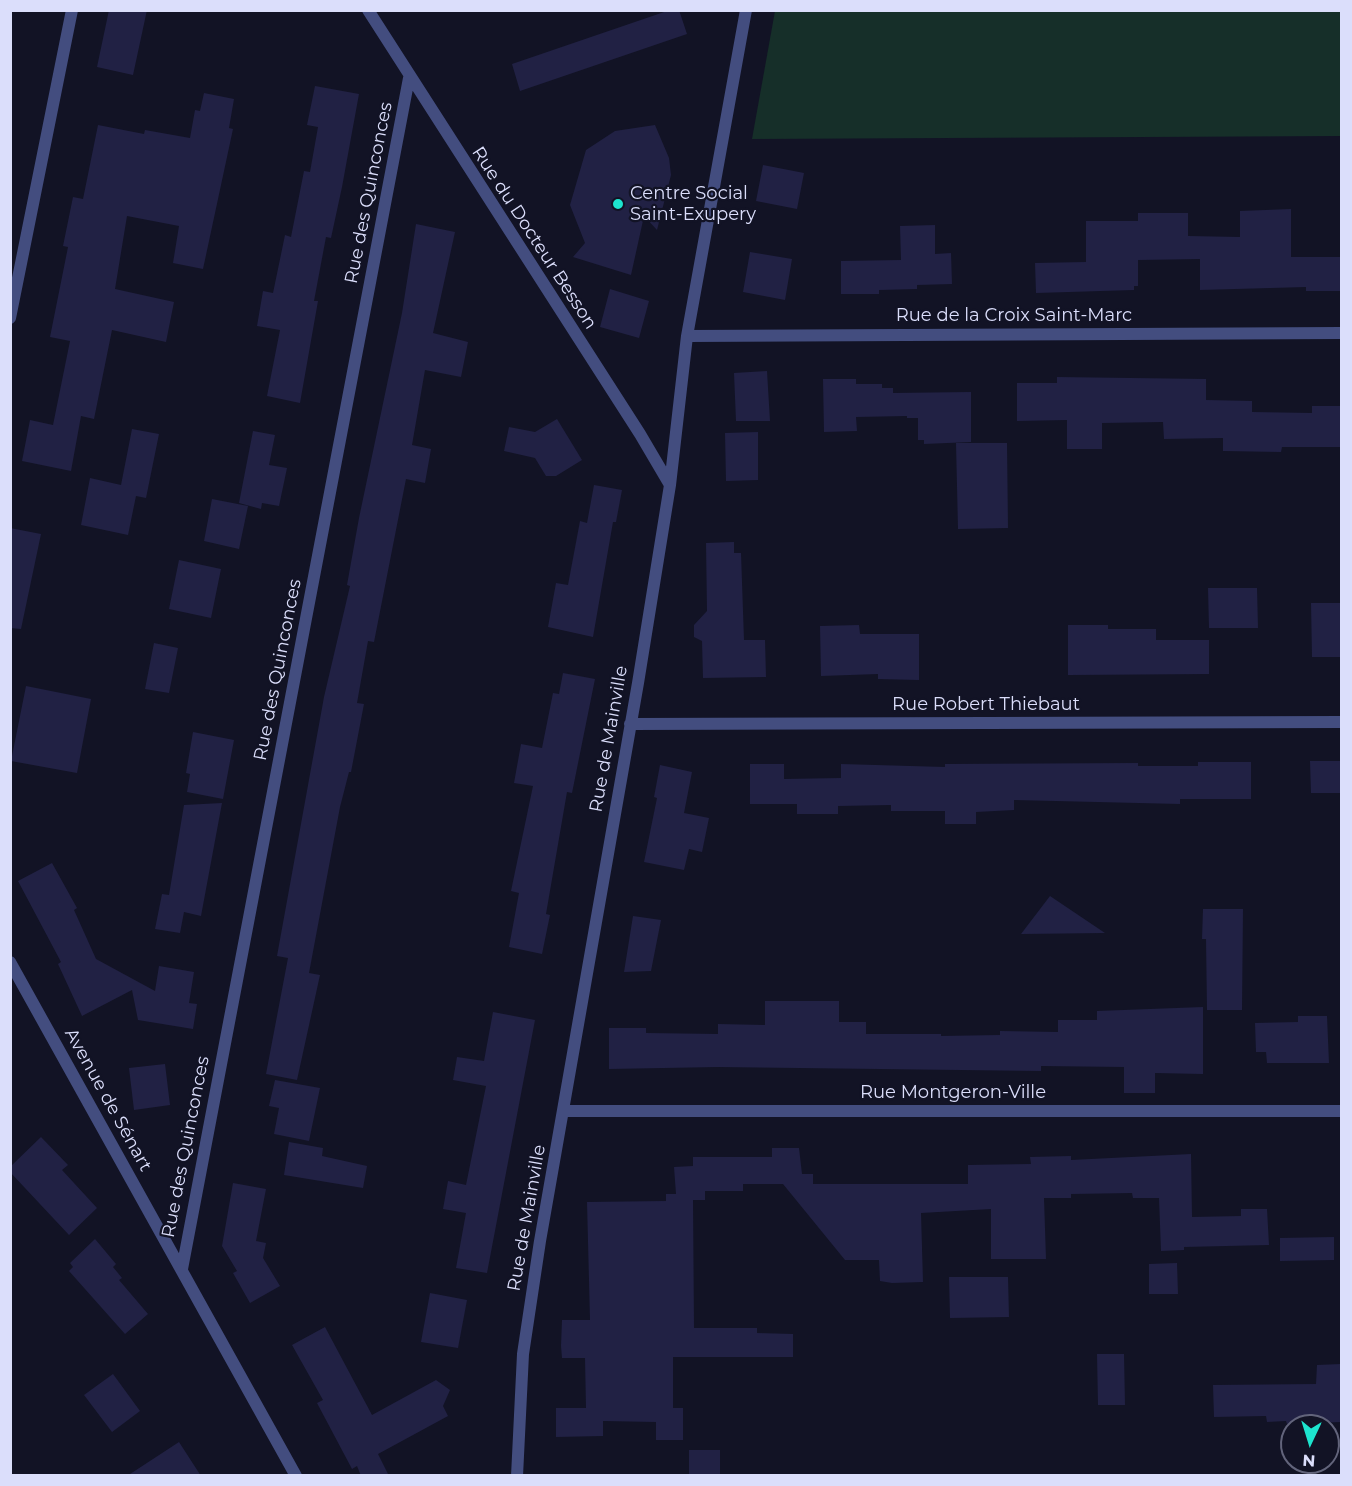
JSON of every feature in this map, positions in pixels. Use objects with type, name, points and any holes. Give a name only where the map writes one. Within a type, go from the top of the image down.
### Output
[{"type":"street","points":[[10,318],[72,10]]},
{"type":"street","name":"Rue du Docteur Besson","points":[[368,10],[409,78],[634,424],[670,485]]},
{"type":"street","name":"Rue de Mainville","points":[[517,1476],[523,1354],[540,1241],[565,1111],[670,485],[687,336],[746,10]]},
{"type":"street","name":"Rue des Quinconces","points":[[182,1269],[409,78]]},
{"type":"street","name":"Rue de la Croix Saint-Marc","points":[[687,336],[1341,333]]},
{"type":"street","name":"Rue Robert Thiebaut","points":[[630,724],[1341,722]]},
{"type":"street","name":"Avenue de Sénart","points":[[10,962],[296,1476]]},
{"type":"street","name":"Rue Montgeron-Ville","points":[[565,1111],[1341,1111]]},
{"type":"green space","points":[[775,11],[1341,11],[1341,136],[752,139]]},
{"type":"building","points":[[109,10],[147,10],[133,75],[97,67]]},
{"type":"building","points":[[670,10],[679,10],[687,34],[520,91],[512,64]]},
{"type":"building","points":[[315,86],[359,94],[331,238],[326,237],[314,301],[318,301],[300,403],[267,396],[280,330],[257,326],[263,291],[273,293],[285,235],[291,237],[304,171],[310,172],[318,127],[307,125]]},
{"type":"building","points":[[204,93],[234,99],[229,128],[233,129],[203,269],[173,263],[179,226],[127,216],[115,289],[174,302],[166,342],[112,330],[94,419],[81,416],[71,471],[22,461],[30,420],[53,425],[70,341],[50,337],[68,247],[63,246],[73,197],[83,199],[98,125],[144,134],[145,130],[190,138],[195,110],[200,111]]},
{"type":"building","name":"Centre Social Saint-Exupery","points":[[655,125],[669,158],[671,175],[657,230],[644,216],[631,275],[573,257],[585,243],[570,205],[586,150],[615,131]]},
{"type":"building","points":[[763,165],[804,173],[797,209],[756,201]]},
{"type":"building","points":[[1291,209],[1291,257],[1341,257],[1341,291],[1306,291],[1306,287],[1200,290],[1200,259],[1138,260],[1138,286],[1134,286],[1134,290],[1036,293],[1035,263],[1086,262],[1086,221],[1138,221],[1138,213],[1188,213],[1188,236],[1240,237],[1240,211]]},
{"type":"building","points":[[416,224],[455,232],[433,333],[468,342],[461,377],[425,370],[412,445],[431,449],[425,483],[406,479],[374,642],[368,641],[357,703],[364,704],[351,772],[349,772],[340,807],[309,973],[320,975],[297,1080],[266,1074],[288,958],[277,956],[324,697],[350,586],[347,585],[359,518],[402,313]]},
{"type":"building","points":[[935,225],[935,254],[951,253],[952,284],[917,285],[917,289],[879,290],[879,294],[841,294],[841,261],[901,260],[900,226]]},
{"type":"building","points":[[750,252],[792,259],[785,300],[743,292]]},
{"type":"building","points":[[610,289],[649,301],[639,338],[600,327]]},
{"type":"building","points":[[767,371],[770,421],[736,421],[734,373]]},
{"type":"building","points":[[1057,377],[1206,379],[1206,400],[1252,401],[1252,412],[1312,413],[1312,406],[1341,406],[1341,447],[1282,447],[1281,452],[1223,451],[1223,438],[1164,439],[1163,422],[1102,423],[1102,449],[1067,449],[1067,420],[1017,421],[1017,383],[1057,383]]},
{"type":"building","points":[[823,379],[856,379],[856,384],[882,384],[882,388],[893,388],[893,393],[971,392],[971,442],[924,444],[924,440],[918,440],[918,418],[907,418],[907,416],[856,417],[857,431],[824,432]]},
{"type":"building","points":[[557,419],[582,460],[556,476],[546,476],[535,458],[504,451],[509,427],[535,432]]},
{"type":"building","points":[[132,429],[159,434],[146,498],[136,496],[128,535],[81,525],[90,478],[121,485]]},
{"type":"building","points":[[253,431],[275,435],[269,465],[287,468],[279,506],[262,503],[261,509],[239,503]]},
{"type":"building","points":[[758,432],[758,480],[726,481],[725,433]]},
{"type":"building","points":[[956,443],[1007,443],[1008,528],[958,529]]},
{"type":"building","points":[[594,485],[622,490],[616,522],[613,522],[593,637],[548,627],[556,583],[568,585],[580,521],[587,523]]},
{"type":"building","points":[[212,499],[248,506],[239,549],[204,541]]},
{"type":"building","points":[[10,528],[41,534],[21,629],[10,628]]},
{"type":"building","points":[[734,542],[734,553],[741,553],[744,640],[765,640],[766,677],[703,678],[702,641],[694,637],[694,625],[707,611],[706,543]]},
{"type":"building","points":[[179,560],[221,569],[211,618],[169,609]]},
{"type":"building","points":[[1208,588],[1257,588],[1258,628],[1209,628]]},
{"type":"building","points":[[1311,603],[1341,603],[1341,657],[1312,657]]},
{"type":"building","points":[[859,625],[860,634],[919,634],[919,680],[878,679],[878,674],[821,676],[820,626]]},
{"type":"building","points":[[1068,625],[1108,625],[1108,629],[1156,629],[1156,640],[1209,640],[1209,674],[1068,675]]},
{"type":"building","points":[[154,643],[178,648],[169,693],[145,689]]},
{"type":"building","points":[[563,673],[595,679],[572,793],[567,792],[546,914],[550,915],[542,954],[509,947],[519,893],[511,891],[533,786],[514,783],[521,744],[542,748],[553,693],[559,694]]},
{"type":"building","points":[[26,686],[91,699],[77,773],[11,761]]},
{"type":"building","points":[[193,732],[234,740],[223,799],[187,792],[190,774],[186,773]]},
{"type":"building","points":[[1310,761],[1340,761],[1340,793],[1311,793]]},
{"type":"building","points":[[1198,762],[1251,762],[1251,799],[1180,799],[1180,804],[1014,800],[1014,810],[976,812],[976,824],[945,824],[945,811],[891,811],[891,805],[838,806],[838,814],[797,814],[797,804],[750,804],[750,764],[784,764],[784,779],[841,778],[841,764],[945,767],[945,764],[1138,763],[1138,766],[1198,766]]},
{"type":"building","points":[[660,765],[692,772],[684,813],[709,818],[702,852],[689,849],[684,870],[644,862],[657,798],[654,797]]},
{"type":"building","points":[[222,803],[201,916],[184,912],[180,933],[155,929],[162,894],[169,895],[184,805]]},
{"type":"building","points":[[52,863],[77,908],[74,910],[96,959],[155,991],[159,966],[194,972],[189,1003],[197,1004],[193,1029],[138,1020],[132,990],[82,1016],[58,964],[61,962],[18,881]]},
{"type":"building","points":[[1050,896],[1105,933],[1021,934]]},
{"type":"building","points":[[1203,909],[1243,909],[1242,1010],[1207,1010],[1206,939],[1202,939]]},
{"type":"building","points":[[633,916],[661,920],[651,971],[624,972]]},
{"type":"building","points":[[765,1001],[839,1001],[839,1022],[866,1022],[866,1034],[941,1034],[941,1036],[1000,1035],[1000,1031],[1058,1032],[1058,1020],[1097,1020],[1097,1011],[1203,1007],[1203,1074],[1155,1073],[1155,1093],[1124,1093],[1124,1067],[1041,1066],[1041,1071],[718,1067],[609,1069],[609,1028],[646,1028],[646,1033],[718,1034],[718,1024],[765,1025]]},
{"type":"building","points":[[493,1012],[535,1020],[487,1273],[456,1268],[466,1213],[443,1209],[448,1181],[466,1185],[486,1086],[453,1080],[457,1057],[484,1061]]},
{"type":"building","points":[[1298,1016],[1327,1016],[1329,1063],[1267,1063],[1266,1052],[1256,1052],[1255,1023],[1298,1022]]},
{"type":"building","points":[[165,1064],[170,1105],[134,1110],[129,1068]]},
{"type":"building","points":[[275,1080],[320,1088],[309,1141],[274,1134],[279,1108],[269,1106]]},
{"type":"building","points":[[41,1137],[68,1165],[62,1170],[97,1208],[69,1235],[10,1172],[10,1167]]},
{"type":"building","points":[[289,1142],[323,1148],[322,1156],[367,1166],[363,1188],[284,1175]]},
{"type":"building","points":[[772,1148],[799,1148],[802,1174],[813,1174],[813,1184],[968,1184],[968,1165],[1031,1164],[1030,1157],[1071,1156],[1071,1160],[1191,1154],[1192,1217],[1241,1216],[1241,1209],[1267,1209],[1269,1245],[1184,1247],[1184,1250],[1161,1251],[1159,1198],[1133,1198],[1132,1193],[1071,1194],[1071,1198],[1044,1198],[1046,1259],[991,1259],[991,1209],[921,1213],[923,1282],[892,1283],[880,1281],[879,1260],[845,1260],[783,1184],[743,1184],[743,1191],[705,1191],[705,1200],[693,1200],[694,1328],[757,1328],[757,1333],[793,1334],[793,1357],[673,1357],[673,1408],[683,1408],[683,1440],[656,1440],[656,1422],[603,1421],[603,1436],[556,1437],[556,1408],[586,1408],[585,1358],[562,1358],[561,1346],[562,1320],[590,1320],[587,1202],[666,1201],[666,1194],[676,1194],[674,1167],[693,1166],[693,1157],[772,1157]]},
{"type":"building","points":[[233,1183],[266,1189],[256,1241],[266,1243],[263,1258],[280,1286],[250,1303],[233,1273],[237,1271],[222,1246]]},
{"type":"building","points":[[1334,1237],[1334,1260],[1280,1261],[1280,1238]]},
{"type":"building","points":[[95,1239],[116,1264],[113,1267],[122,1278],[119,1280],[148,1314],[125,1334],[69,1271],[73,1267],[70,1263]]},
{"type":"building","points":[[1177,1263],[1178,1294],[1149,1294],[1149,1264]]},
{"type":"building","points":[[949,1277],[1008,1277],[1009,1317],[950,1318]]},
{"type":"building","points":[[430,1293],[467,1300],[458,1348],[421,1342]]},
{"type":"building","points":[[325,1327],[372,1415],[436,1380],[450,1390],[443,1406],[448,1416],[378,1454],[389,1476],[361,1476],[357,1466],[352,1469],[317,1403],[323,1400],[292,1345]]},
{"type":"building","points":[[1097,1354],[1124,1354],[1125,1405],[1098,1405]]},
{"type":"building","points":[[1341,1364],[1341,1422],[1340,1414],[1280,1414],[1280,1421],[1267,1422],[1266,1416],[1214,1417],[1213,1385],[1316,1384],[1317,1365]]},
{"type":"building","points":[[113,1374],[140,1411],[112,1432],[84,1395]]},
{"type":"building","points":[[179,1442],[201,1476],[127,1476]]},
{"type":"building","points":[[689,1450],[720,1450],[720,1476],[689,1476]]},
{"type":"place","name":"Centre Social Saint-Exupery","points":[[618,204]]}]
